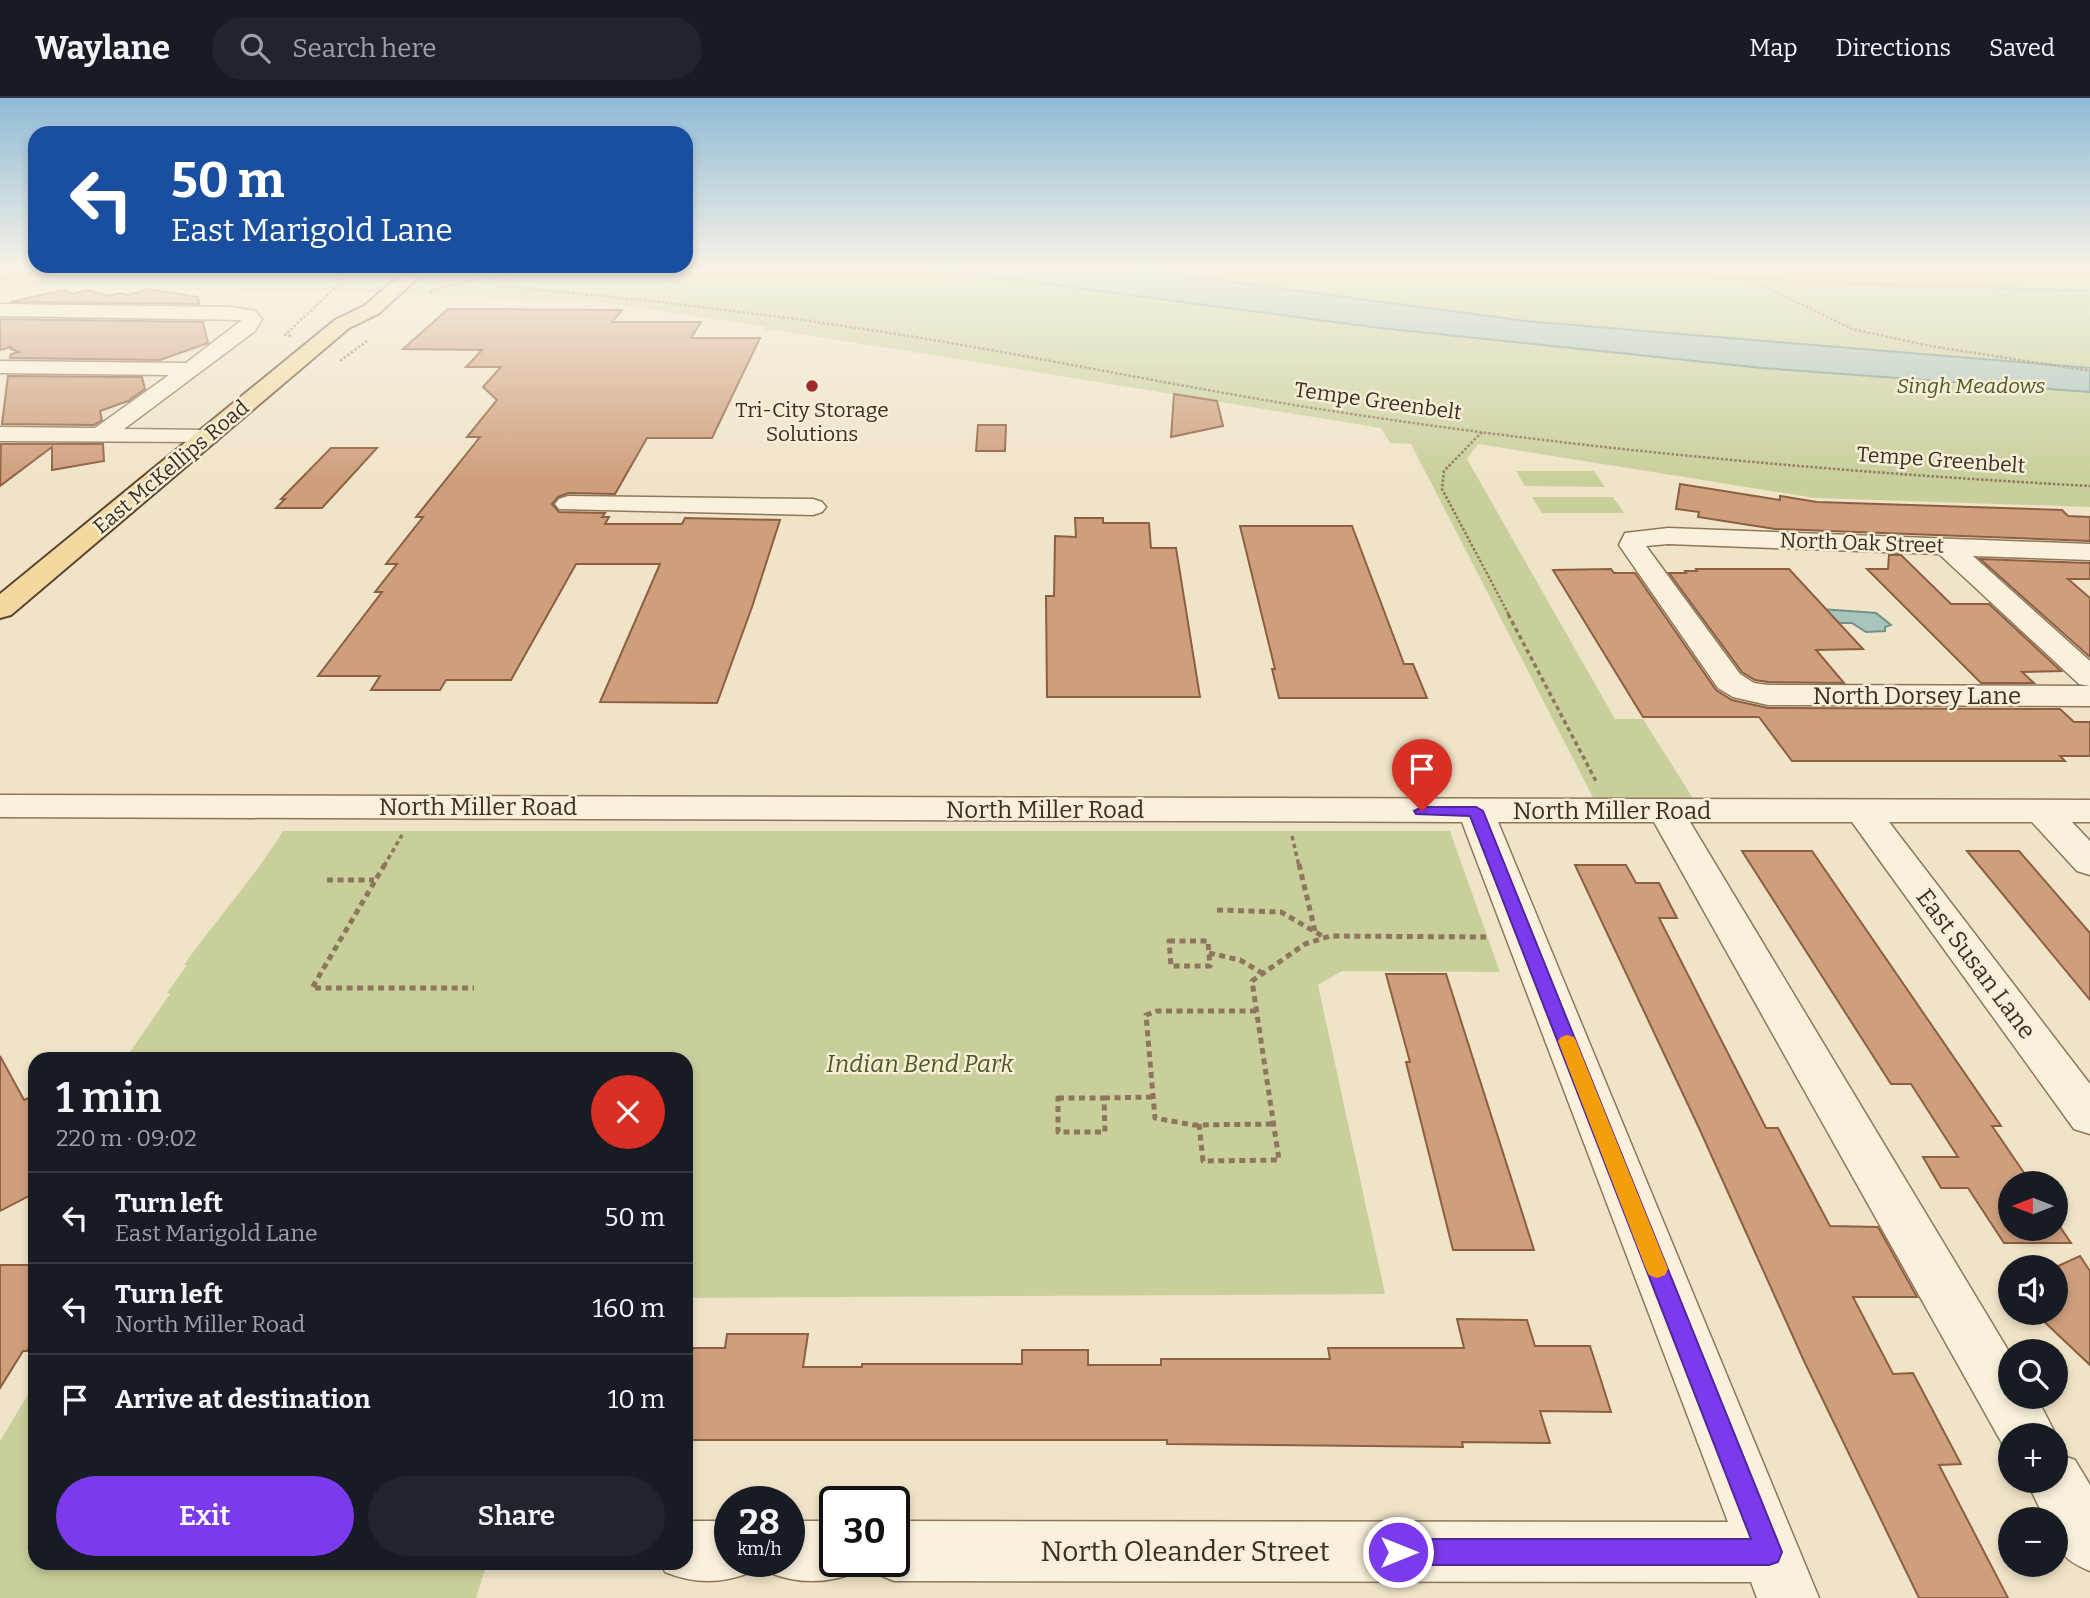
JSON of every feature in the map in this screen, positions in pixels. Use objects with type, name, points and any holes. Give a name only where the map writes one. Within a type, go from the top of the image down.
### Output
[{"type":"main road","name":"East McKellips Road","points":[[0,609],[325,338]]},
{"type":"street","points":[[101,435],[233,338]]},
{"type":"street","points":[[0,367],[189,369]]},
{"type":"street","points":[[0,434],[208,437]]},
{"type":"street","points":[[568,505],[813,507]]},
{"type":"street","name":"North Oak Street","points":[[1744,690],[1728,681],[1632,545],[1634,539],[1668,536],[2090,552]]},
{"type":"street","points":[[1947,547],[2090,677]]},
{"type":"street","name":"North Dorsey Lane","points":[[1744,690],[1768,695],[2090,696]]},
{"type":"street","name":"North Miller Road","points":[[0,806],[2090,811]]},
{"type":"street","points":[[1476,811],[1778,1575]]},
{"type":"street","points":[[1666,811],[2021,1423]]},
{"type":"street","name":"East Susan Lane","points":[[1862,811],[2090,1117]]},
{"type":"street","points":[[2042,811],[2090,863]]},
{"type":"street","points":[[693,1551],[714,1551]]},
{"type":"street","name":"North Oleander Street","points":[[910,1551],[1778,1575]]},
{"type":"lane","points":[[2062,1493],[2090,1541]]},
{"type":"path","points":[[334,366],[370,338]]},
{"type":"path","name":"Tempe Greenbelt","points":[[916,338],[1181,387],[1482,432],[1740,460],[2090,486]]},
{"type":"path","points":[[1893,338],[2090,371]]},
{"type":"path","points":[[1482,432],[1444,471],[1442,489],[1589,768],[1615,811]]},
{"type":"path","points":[[419,807],[312,988],[474,988]]},
{"type":"path","points":[[1286,811],[1315,931]]},
{"type":"path","points":[[327,880],[375,880]]},
{"type":"path","points":[[1217,910],[1281,912],[1325,937]]},
{"type":"path","points":[[1199,1124],[1203,1161],[1279,1160],[1252,981],[1305,944],[1325,937],[1486,937]]},
{"type":"path","points":[[1169,940],[1208,941],[1209,953],[1210,966],[1171,966],[1169,940]]},
{"type":"path","points":[[1209,953],[1240,960],[1262,973]]},
{"type":"path","points":[[1256,1011],[1157,1011],[1146,1015],[1155,1118],[1160,1122],[1199,1124],[1273,1124]]},
{"type":"path","points":[[1104,1097],[1105,1132],[1058,1132],[1058,1098],[1104,1097],[1152,1097]]},
{"type":"green space","name":"Singh Meadows","points":[[826,338],[2090,338],[2090,507],[1815,498],[1478,444],[1467,459],[1615,719],[1643,719],[1701,811],[1600,811],[1411,444],[1390,443],[1381,428]]},
{"type":"green space","points":[[1516,471],[1594,471],[1605,487],[1525,486]]},
{"type":"green space","points":[[1532,497],[1613,497],[1624,513],[1542,513]]},
{"type":"green space","name":"Indian Bend Park","points":[[283,831],[1450,831],[1500,972],[1342,971],[1318,985],[1385,1294],[693,1298],[693,1052],[130,1052],[170,994],[167,993],[187,965],[184,965],[260,866]]},
{"type":"green space","points":[[28,1395],[28,1570],[485,1570],[476,1598],[0,1598],[0,1441]]},
{"type":"water","points":[[1476,338],[1730,338],[2090,368],[2090,392],[1762,368]]},
{"type":"water","points":[[1821,609],[1876,613],[1891,625],[1885,627],[1885,631],[1866,632],[1852,623],[1833,623]]},
{"type":"building","points":[[0,338],[207,338],[208,343],[160,360],[10,358],[11,354],[19,352],[11,347],[0,350]]},
{"type":"building","points":[[415,338],[760,338],[712,438],[647,438],[615,494],[568,493],[558,497],[552,504],[559,512],[605,513],[602,517],[609,517],[605,524],[682,524],[685,518],[780,520],[717,703],[600,702],[660,564],[576,564],[511,680],[446,680],[440,690],[371,690],[380,676],[318,676],[382,592],[375,592],[397,564],[386,564],[423,517],[416,517],[480,437],[467,437],[497,400],[483,387],[501,367],[466,367],[482,350],[403,349]]},
{"type":"building","points":[[8,376],[142,377],[145,389],[128,401],[100,411],[102,420],[94,425],[2,424]]},
{"type":"building","points":[[1174,394],[1217,401],[1223,426],[1171,437]]},
{"type":"building","points":[[978,425],[1006,425],[1005,451],[976,451]]},
{"type":"building","points":[[1,444],[103,444],[104,461],[52,470],[52,447],[0,486]]},
{"type":"building","points":[[331,448],[377,448],[322,508],[276,508],[285,499],[281,499]]},
{"type":"building","points":[[1680,484],[1780,500],[1780,496],[1817,502],[2062,510],[2068,516],[2090,517],[2090,541],[1775,529],[1698,517],[1699,512],[1676,509]]},
{"type":"building","points":[[1075,518],[1103,518],[1103,523],[1149,523],[1151,548],[1176,548],[1200,697],[1047,697],[1046,596],[1054,596],[1055,536],[1076,537]]},
{"type":"building","points":[[1240,526],[1352,526],[1404,664],[1413,664],[1427,698],[1279,698],[1272,669],[1275,669]]},
{"type":"building","points":[[1889,555],[1901,555],[1951,604],[1989,604],[2061,671],[2022,672],[2034,683],[1981,683],[1867,569],[1888,569]]},
{"type":"building","points":[[1980,559],[2090,563],[2090,579],[2068,579],[2090,598],[2090,657]]},
{"type":"building","points":[[1611,569],[1614,573],[1635,573],[1716,690],[1732,700],[1768,708],[2060,709],[2074,722],[2090,722],[2090,756],[2060,756],[2065,761],[1792,761],[1759,717],[1643,717],[1553,570]]},
{"type":"building","points":[[1696,569],[1789,569],[1863,649],[1816,650],[1844,683],[1768,682],[1755,680],[1742,672],[1669,573],[1686,573],[1685,571],[1697,571]]},
{"type":"building","points":[[1742,851],[1812,851],[2001,1126],[1992,1126],[2023,1171],[1998,1171],[1998,1234],[1968,1188],[1941,1188],[1923,1157],[1958,1157],[1911,1084],[1891,1084]]},
{"type":"building","points":[[1967,851],[2019,851],[2090,933],[2090,1000]]},
{"type":"building","points":[[1575,865],[1626,865],[1636,883],[1659,883],[1677,918],[1659,918],[1766,1128],[1778,1128],[1830,1226],[1878,1227],[1917,1297],[1853,1297],[1893,1374],[1913,1373],[1961,1464],[1939,1465],[2008,1598],[1919,1598],[1804,1361],[1699,1128]]},
{"type":"building","points":[[1386,974],[1446,974],[1534,1250],[1453,1250],[1406,1062],[1410,1062]]},
{"type":"building","points":[[0,1056],[24,1100],[28,1098],[28,1197],[0,1211]]},
{"type":"building","points":[[2068,1239],[2071,1243],[2003,1241],[2068,1241]]},
{"type":"building","points":[[2080,1256],[2090,1271],[2090,1365],[2068,1344],[2068,1339],[2063,1339],[2048,1325],[2068,1325],[2068,1262]]},
{"type":"building","points":[[0,1265],[28,1265],[28,1349],[23,1351],[0,1388]]},
{"type":"building","points":[[1457,1319],[1527,1320],[1535,1346],[1590,1346],[1611,1412],[1540,1411],[1550,1443],[1462,1442],[1463,1447],[1167,1444],[1167,1440],[693,1440],[693,1348],[725,1348],[727,1334],[808,1334],[803,1367],[862,1367],[862,1364],[1022,1364],[1022,1350],[1088,1350],[1088,1365],[1161,1365],[1161,1359],[1330,1359],[1328,1348],[1464,1348]]},
{"type":"slow traffic","points":[[1567,1041],[1657,1269]]},
{"type":"place","name":"Tri-City Storage Solutions","points":[[812,386]]},
{"type":"route","points":[[1398,1552],[1769,1552],[1476,811],[1422,811]]}]
